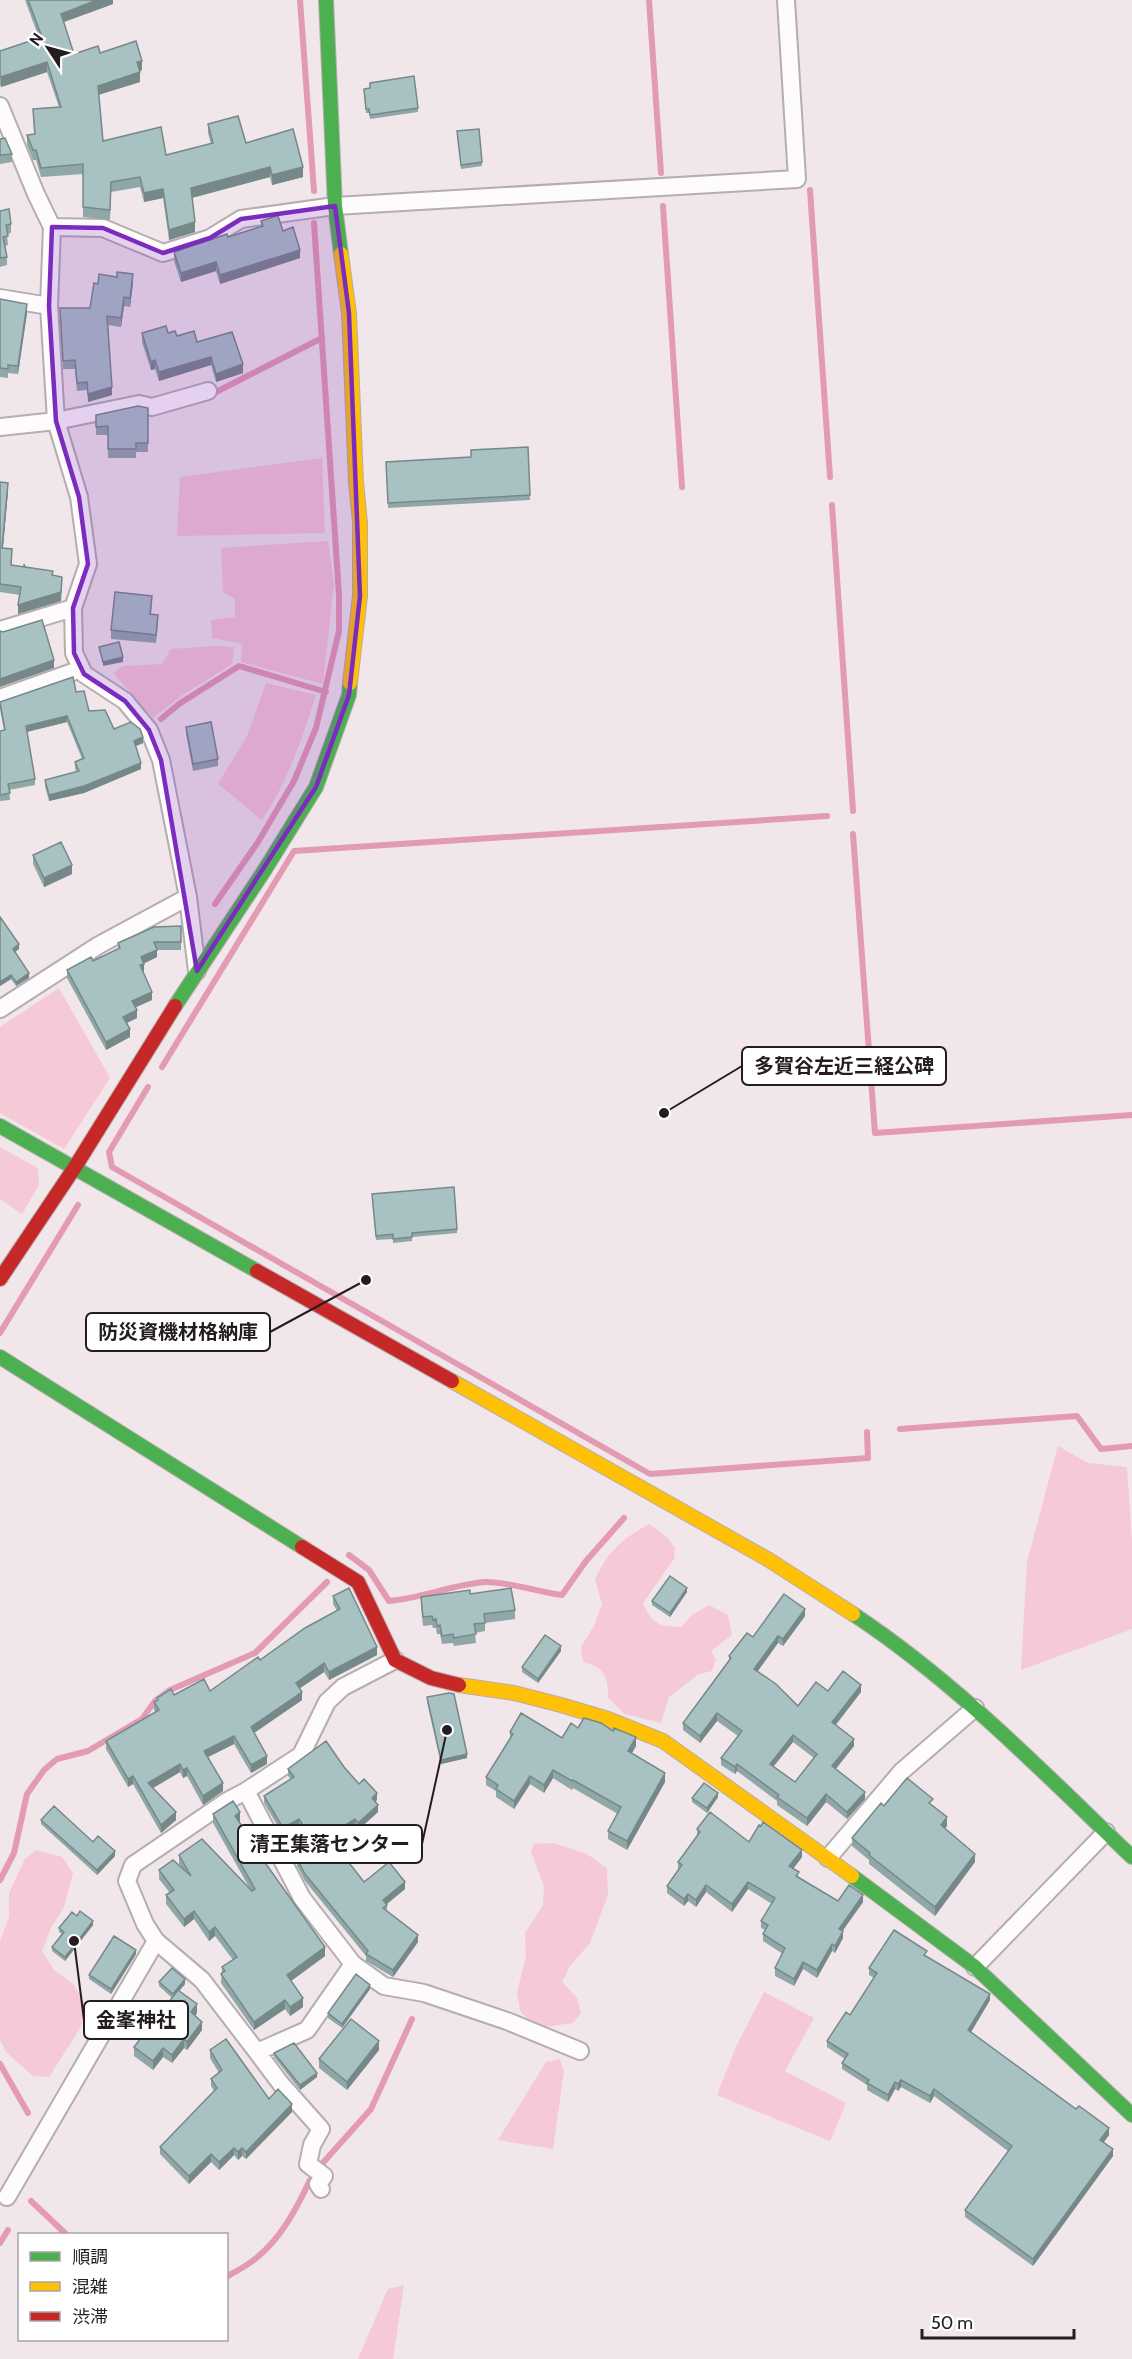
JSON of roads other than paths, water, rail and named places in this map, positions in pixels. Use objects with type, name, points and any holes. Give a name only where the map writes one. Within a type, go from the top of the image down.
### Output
[{"type":"street","points":[[0,1279],[75,1167],[197,971],[264,871],[316,787],[349,695],[360,596],[360,524],[356,482],[349,313],[335,206],[326,0]]},
{"type":"street","points":[[52,227],[103,228],[163,253],[210,238],[241,219],[335,206],[797,179],[786,0]]},
{"type":"street","points":[[0,106],[52,227],[49,306],[56,421],[79,498],[88,564],[73,608],[74,653],[84,674],[121,697],[149,730],[161,760],[188,897],[197,971]]},
{"type":"street","points":[[0,298],[49,306]]},
{"type":"street","points":[[0,427],[56,421],[139,404],[152,407],[208,391]]},
{"type":"street","points":[[0,630],[73,608]]},
{"type":"street","points":[[0,698],[81,669]]},
{"type":"street","points":[[0,1009],[99,945],[188,897]]},
{"type":"street","points":[[0,1126],[769,1560],[892,1640],[975,1708],[1132,1857]]},
{"type":"street","points":[[0,1357],[358,1582],[395,1660],[431,1678],[471,1688],[514,1693],[561,1705],[608,1719],[663,1740],[975,1967],[1132,2115]]},
{"type":"street","points":[[321,2189],[318,2184],[324,2176],[308,2164],[312,2145],[321,2129],[281,2084],[202,1980],[156,1941],[146,1924],[128,1881],[133,1865],[227,1801],[301,1755],[327,1702],[343,1687],[395,1660]]},
{"type":"street","points":[[828,1858],[902,1771],[975,1708]]},
{"type":"street","points":[[246,1791],[302,1898],[352,1964],[384,1986],[424,1993],[507,2021],[580,2051]]},
{"type":"street","points":[[975,1967],[1106,1832]]},
{"type":"street","points":[[7,2197],[156,1941]]},
{"type":"street","points":[[257,2052],[307,2030],[352,1964]]},
{"type":"waterway","points":[[300,0],[314,191]]},
{"type":"waterway","points":[[649,0],[661,173]]},
{"type":"waterway","points":[[810,190],[830,477]]},
{"type":"waterway","points":[[663,206],[682,487]]},
{"type":"waterway","points":[[215,904],[258,842],[294,781],[316,728],[339,631],[339,595],[314,223]]},
{"type":"waterway","points":[[210,395],[322,338]]},
{"type":"waterway","points":[[832,505],[853,811]]},
{"type":"waterway","points":[[161,719],[179,704],[239,666],[326,692]]},
{"type":"waterway","points":[[162,1067],[294,851],[827,816]]},
{"type":"waterway","points":[[853,834],[875,1133],[1132,1115]]},
{"type":"waterway","points":[[148,1087],[109,1152],[112,1167],[650,1474],[868,1458],[867,1432]]},
{"type":"waterway","points":[[0,1333],[78,1205]]},
{"type":"waterway","points":[[900,1429],[1077,1416],[1101,1449],[1132,1446]]},
{"type":"waterway","points":[[349,1555],[369,1570],[389,1601],[484,1582],[503,1583],[562,1595],[586,1561],[624,1518]]},
{"type":"waterway","points":[[0,1880],[14,1853],[27,1794],[44,1770],[57,1759],[88,1751],[142,1719],[155,1701],[170,1690],[255,1653],[327,1582]]},
{"type":"waterway","points":[[321,2165],[371,2109],[412,2019]]},
{"type":"waterway","points":[[0,2064],[28,2113]]},
{"type":"waterway","points":[[228,2276],[252,2262],[272,2243],[293,2212],[310,2180]]},
{"type":"waterway","points":[[31,2201],[65,2233]]},
{"type":"waterway","points":[[0,2243],[8,2230]]},
{"type":"place","name":"多賀谷左近三経公碑","points":[[664,1113]]},
{"type":"place","name":"防災資機材格納庫","points":[[366,1280]]},
{"type":"place","name":"清王集落センター","points":[[447,1730]]},
{"type":"place","name":"金峯神社","points":[[74,1941]]}]
